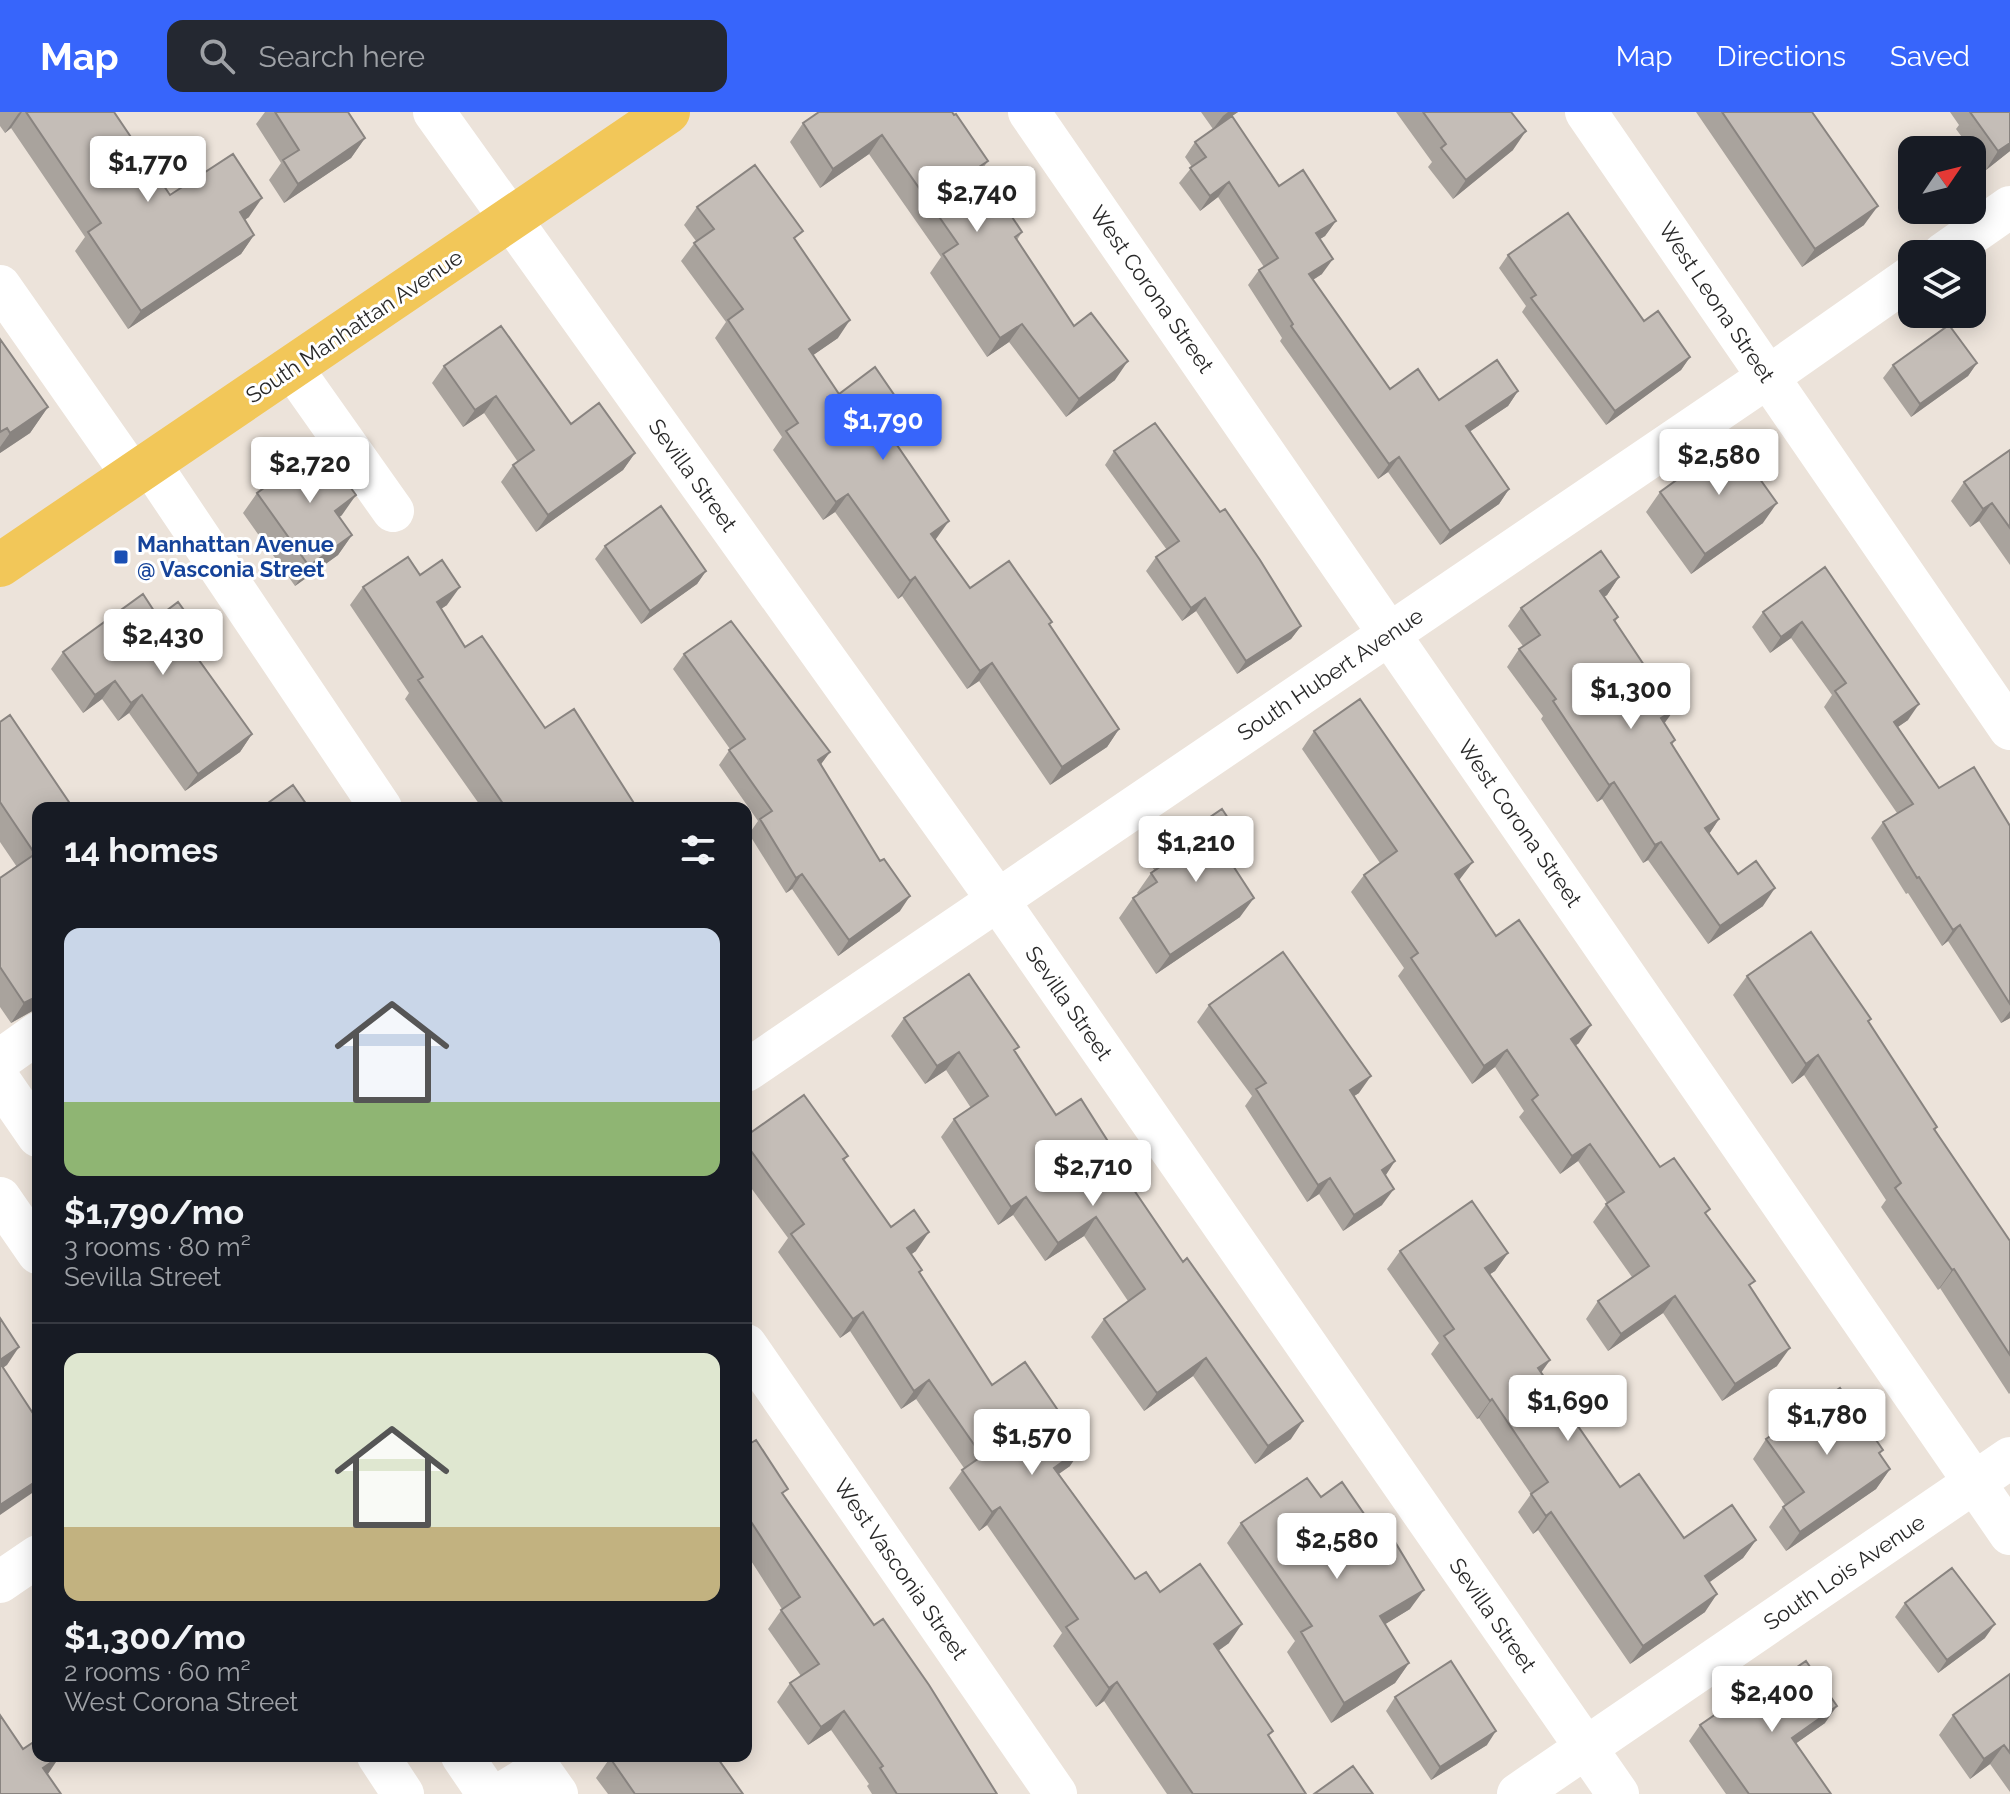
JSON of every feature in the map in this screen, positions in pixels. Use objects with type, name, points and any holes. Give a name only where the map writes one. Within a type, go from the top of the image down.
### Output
[{"type":"main road","name":"South Manhattan Avenue","points":[[0,565],[668,112]]},
{"type":"street","name":"Sevilla Street","points":[[434,112],[997,899],[1618,1794]]},
{"type":"street","name":"West Corona Street","points":[[1029,112],[2010,1534]]},
{"type":"street","name":"West Leona Street","points":[[1586,112],[2010,729]]},
{"type":"street","points":[[1963,240],[2010,207]]},
{"type":"street","points":[[0,286],[142,470],[377,802]]},
{"type":"street","name":"South Hubert Avenue","points":[[752,1067],[1898,286]]},
{"type":"street","points":[[292,368],[393,511]]},
{"type":"street","points":[[32,1040],[1,1079],[32,1127]]},
{"type":"street","points":[[0,1198],[32,1244]]},
{"type":"street","name":"West Vasconia Street","points":[[752,1354],[1056,1794]]},
{"type":"street","name":"South Lois Avenue","points":[[1518,1794],[2010,1458]]},
{"type":"street","points":[[0,1582],[32,1560]]},
{"type":"street","points":[[382,1762],[403,1794]]},
{"type":"street","points":[[466,1762],[488,1794]]},
{"type":"street","points":[[501,1794],[540,1770],[557,1794]]},
{"type":"building","points":[[26,112],[114,112],[170,195],[233,154],[262,198],[240,212],[254,235],[141,311],[88,232],[101,223]]},
{"type":"building","points":[[275,112],[348,112],[365,138],[298,184],[283,160],[299,150]]},
{"type":"building","points":[[819,112],[956,114],[988,161],[979,167],[1022,232],[1015,237],[1074,326],[1091,313],[1128,361],[1079,399],[1022,324],[1000,338],[943,254],[958,244],[882,135],[833,169],[803,123]]},
{"type":"building","points":[[1423,112],[1511,112],[1526,131],[1466,180],[1441,148],[1446,144]]},
{"type":"building","points":[[1722,112],[1812,112],[1878,206],[1815,249]]},
{"type":"building","points":[[1970,112],[2010,112],[2010,143],[1998,151]]},
{"type":"building","points":[[1232,116],[1279,186],[1303,170],[1336,221],[1316,233],[1333,259],[1309,274],[1390,389],[1418,369],[1439,400],[1497,360],[1518,391],[1466,426],[1509,489],[1450,531],[1399,457],[1389,464],[1291,326],[1293,324],[1259,270],[1278,258],[1229,182],[1210,196],[1190,168],[1206,157],[1195,142]]},
{"type":"building","points":[[755,165],[803,231],[794,238],[850,320],[809,349],[839,394],[875,367],[897,399],[875,413],[949,521],[931,534],[970,588],[1009,561],[1052,622],[1049,624],[1119,729],[1062,767],[992,663],[980,671],[915,577],[910,581],[848,494],[836,502],[786,431],[798,423],[728,320],[743,309],[694,243],[714,229],[697,207]]},
{"type":"building","points":[[1568,213],[1644,321],[1658,311],[1690,357],[1615,411],[1531,298],[1536,295],[1508,255]]},
{"type":"building","points":[[501,326],[571,424],[599,403],[635,453],[548,515],[513,465],[534,450],[496,396],[475,410],[444,366]]},
{"type":"building","points":[[1945,328],[1951,328],[1977,363],[1920,404],[1893,365]]},
{"type":"building","points":[[0,339],[48,407],[10,433],[7,428],[0,432]]},
{"type":"building","points":[[1155,423],[1220,512],[1225,509],[1301,626],[1246,661],[1205,598],[1191,608],[1156,557],[1179,541],[1114,451]]},
{"type":"building","points":[[1732,440],[1777,503],[1705,554],[1660,492]]},
{"type":"building","points":[[321,447],[356,495],[335,511],[352,535],[309,566],[257,493]]},
{"type":"building","points":[[2010,450],[2010,528],[1992,503],[1983,509],[1964,482]]},
{"type":"building","points":[[661,506],[706,571],[650,611],[605,546]]},
{"type":"building","points":[[1601,551],[1619,577],[1600,591],[1618,617],[1614,620],[1674,710],[1661,718],[1675,740],[1671,743],[1719,819],[1705,828],[1738,874],[1756,861],[1775,888],[1720,926],[1661,842],[1655,845],[1614,782],[1609,785],[1553,701],[1556,699],[1519,649],[1540,635],[1521,608]]},
{"type":"building","points":[[408,557],[420,575],[442,560],[460,587],[437,602],[465,647],[482,636],[545,728],[574,709],[633,802],[502,802],[418,680],[423,677],[363,587]]},
{"type":"building","points":[[1825,567],[1919,704],[1894,722],[1939,788],[1974,767],[2010,826],[2010,1004],[1960,925],[1953,930],[1883,822],[1913,804],[1835,691],[1846,683],[1802,622],[1781,637],[1763,612]]},
{"type":"building","points":[[143,594],[158,617],[178,602],[210,646],[196,656],[252,734],[198,774],[142,695],[131,703],[115,681],[95,695],[63,652]]},
{"type":"building","points":[[731,621],[830,752],[818,760],[880,861],[884,859],[910,896],[849,940],[802,874],[796,878],[760,819],[772,811],[729,750],[745,739],[684,654]]},
{"type":"building","points":[[1360,699],[1473,862],[1455,874],[1496,936],[1519,920],[1591,1025],[1571,1039],[1660,1167],[1674,1158],[1710,1209],[1705,1213],[1755,1281],[1749,1285],[1790,1348],[1735,1384],[1675,1296],[1621,1334],[1598,1301],[1649,1266],[1606,1204],[1624,1192],[1590,1144],[1572,1156],[1532,1100],[1538,1095],[1507,1050],[1484,1066],[1411,958],[1418,953],[1364,875],[1397,851],[1314,731]]},
{"type":"building","points":[[10,715],[69,802],[32,802],[32,850],[0,802],[0,722]]},
{"type":"building","points":[[293,785],[305,802],[269,802]]},
{"type":"building","points":[[1222,809],[1246,845],[1228,858],[1254,898],[1170,955],[1133,898],[1157,882],[1151,873],[1173,858],[1166,847]]},
{"type":"building","points":[[32,856],[32,999],[24,1003],[0,967],[0,878]]},
{"type":"building","points":[[1811,932],[1871,1019],[1868,1021],[1937,1127],[1934,1129],[2010,1241],[2010,1355],[1954,1269],[1895,1188],[1901,1183],[1818,1055],[1806,1064],[1747,976]]},
{"type":"building","points":[[1283,952],[1371,1076],[1350,1090],[1395,1161],[1382,1170],[1394,1189],[1354,1215],[1330,1178],[1318,1185],[1256,1089],[1266,1083],[1209,1005]]},
{"type":"building","points":[[969,974],[1019,1047],[1014,1050],[1056,1115],[1081,1099],[1109,1143],[1104,1146],[1183,1262],[1187,1258],[1303,1421],[1268,1446],[1206,1358],[1157,1393],[1104,1319],[1145,1289],[1096,1217],[1058,1243],[1026,1197],[1011,1207],[954,1119],[988,1096],[959,1052],[937,1066],[904,1018]]},
{"type":"building","points":[[804,1095],[848,1156],[843,1159],[891,1227],[914,1210],[929,1232],[907,1248],[922,1270],[919,1272],[992,1385],[1025,1362],[1083,1447],[1054,1468],[1135,1579],[1146,1572],[1160,1592],[1200,1564],[1242,1624],[1214,1644],[1273,1731],[1268,1735],[1306,1794],[1193,1794],[1117,1682],[1109,1688],[1066,1627],[1078,1619],[1000,1507],[992,1512],[962,1470],[982,1456],[929,1380],[914,1391],[863,1312],[853,1319],[791,1234],[804,1224],[752,1152],[752,1132]]},
{"type":"building","points":[[1472,1201],[1508,1253],[1485,1268],[1550,1360],[1538,1368],[1620,1487],[1639,1474],[1684,1538],[1732,1505],[1756,1540],[1705,1576],[1717,1594],[1643,1646],[1551,1512],[1546,1516],[1531,1494],[1548,1482],[1492,1399],[1490,1401],[1444,1336],[1454,1329],[1400,1251]]},
{"type":"building","points":[[0,1318],[19,1347],[0,1360]]},
{"type":"building","points":[[0,1363],[32,1412],[32,1484],[0,1505]]},
{"type":"building","points":[[1840,1388],[1883,1450],[1879,1453],[1890,1469],[1800,1532],[1783,1507],[1804,1492],[1766,1439]]},
{"type":"building","points":[[756,1440],[788,1489],[782,1493],[874,1625],[883,1619],[929,1685],[997,1794],[897,1794],[880,1768],[883,1766],[844,1711],[821,1727],[790,1683],[819,1664],[781,1610],[800,1597],[752,1523],[752,1442]]},
{"type":"building","points":[[1307,1478],[1321,1497],[1342,1482],[1387,1547],[1395,1542],[1424,1590],[1380,1616],[1409,1663],[1344,1703],[1301,1632],[1312,1626],[1241,1523]]},
{"type":"building","points":[[1952,1568],[1995,1624],[1947,1660],[1905,1603]]},
{"type":"building","points":[[1451,1661],[1496,1731],[1440,1767],[1395,1697]]},
{"type":"building","points":[[1806,1661],[1837,1706],[1792,1738],[1831,1794],[1749,1794],[1700,1725],[1757,1686],[1761,1692]]},
{"type":"building","points":[[2010,1674],[2010,1753],[2004,1745],[1984,1759],[1953,1715]]},
{"type":"building","points":[[0,1715],[23,1749],[32,1743],[32,1762],[52,1762],[43,1768],[61,1794],[0,1794]]},
{"type":"building","points":[[613,1762],[720,1762],[743,1794],[635,1794]]},
{"type":"building","points":[[1353,1766],[1373,1794],[1314,1794]]},
{"type":"place","name":"Manhattan Avenue @ Vasconia Street","points":[[121,557]]}]
